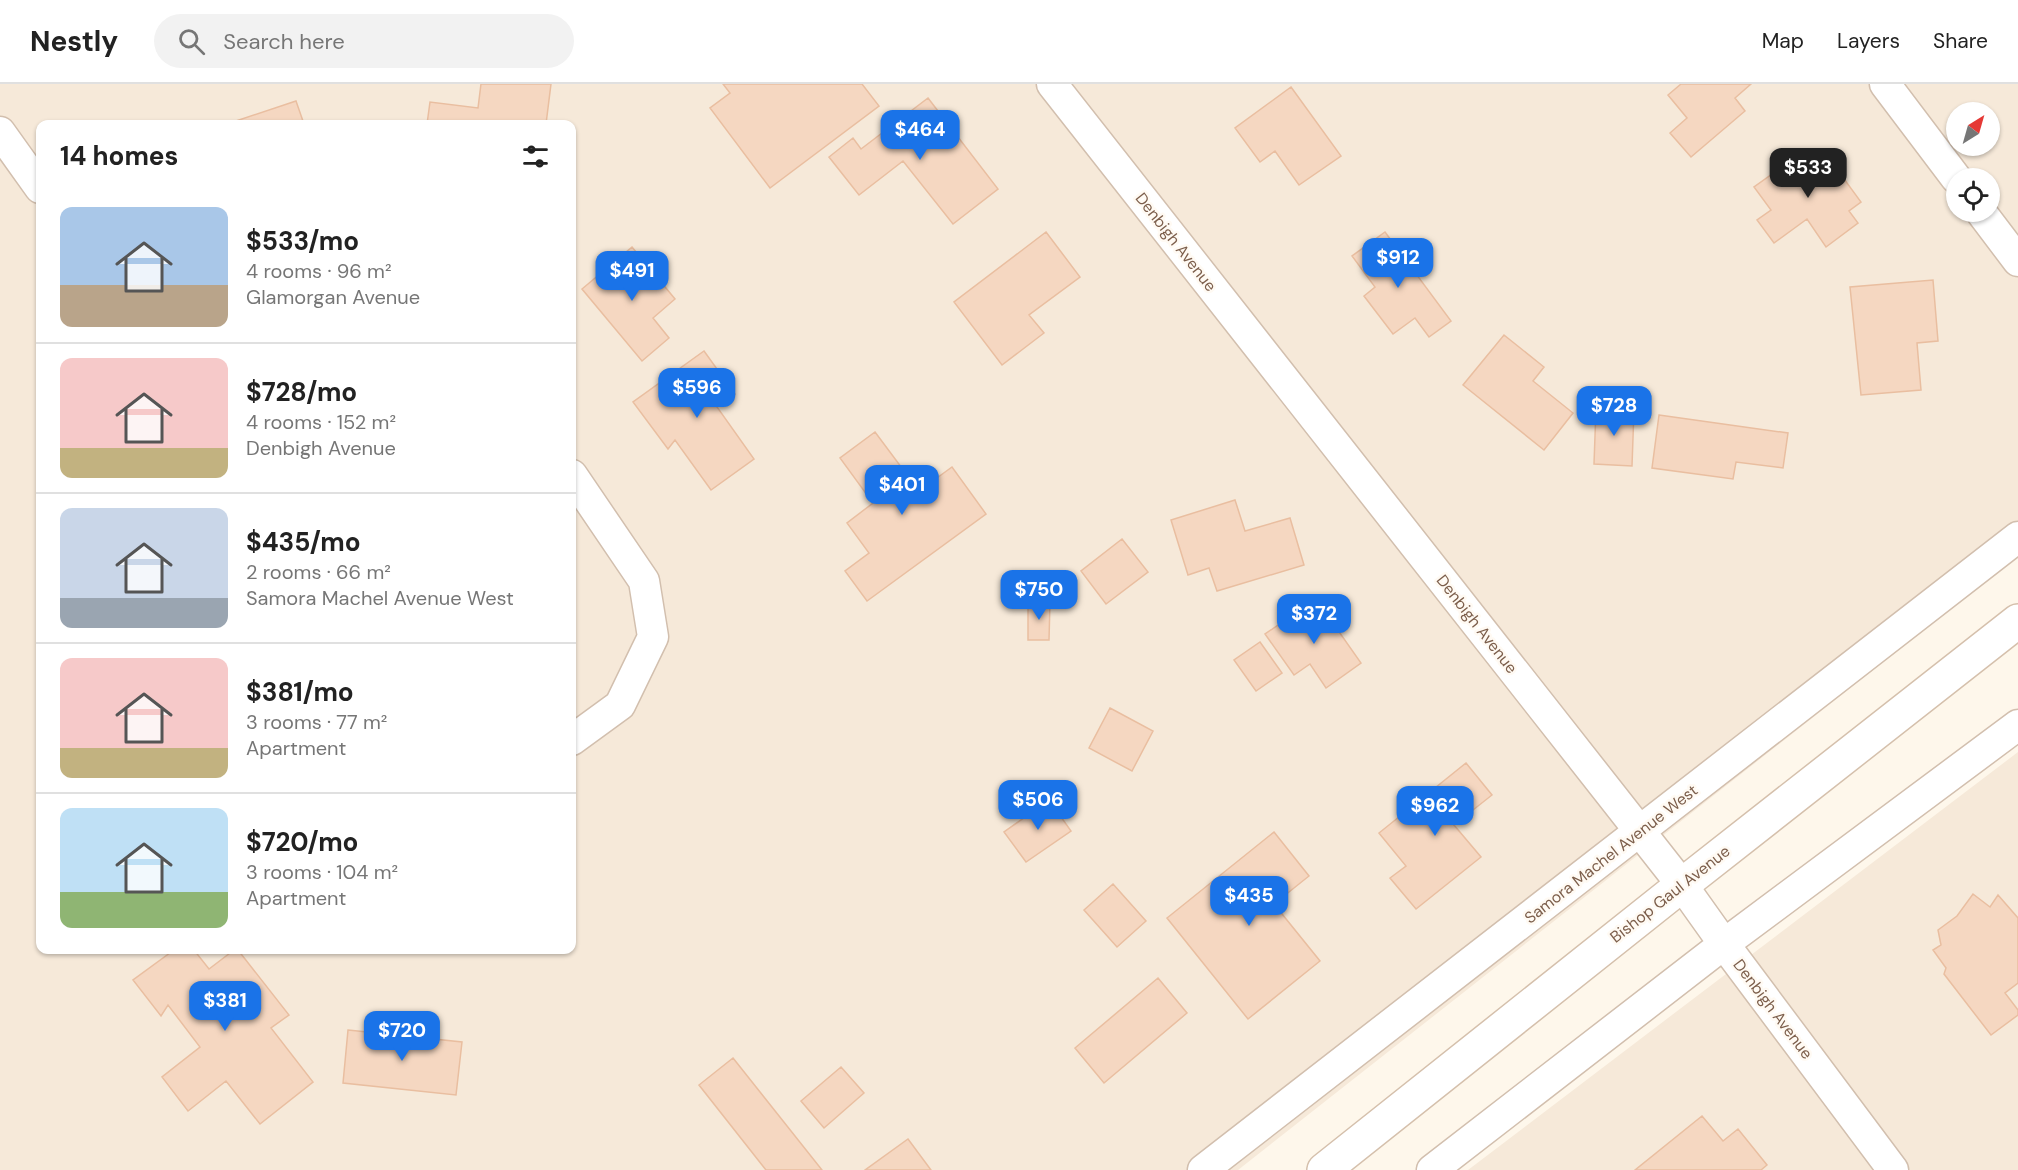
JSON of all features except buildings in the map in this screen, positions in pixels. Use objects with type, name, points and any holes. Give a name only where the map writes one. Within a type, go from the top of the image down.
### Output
[{"type":"main road","name":"Bishop Gaul Avenue","points":[[1324,1170],[2018,621]]},
{"type":"street","name":"Denbigh Avenue","points":[[1052,84],[1641,831],[1893,1170]]},
{"type":"street","points":[[1885,84],[1948,168]]},
{"type":"street","points":[[0,132],[36,182]]},
{"type":"street","points":[[1989,222],[2018,261]]},
{"type":"street","points":[[576,481],[644,581],[652,637],[620,705],[576,737]]},
{"type":"street","name":"Samora Machel Avenue West","points":[[1203,1170],[2018,537]]},
{"type":"street","points":[[1432,1170],[1724,944],[2018,725]]},
{"type":"shaded area","points":[[0,84],[2018,84],[2018,556],[1238,1170],[0,1170]]},
{"type":"shaded area","points":[[2018,752],[2018,1170],[1468,1170]]}]
